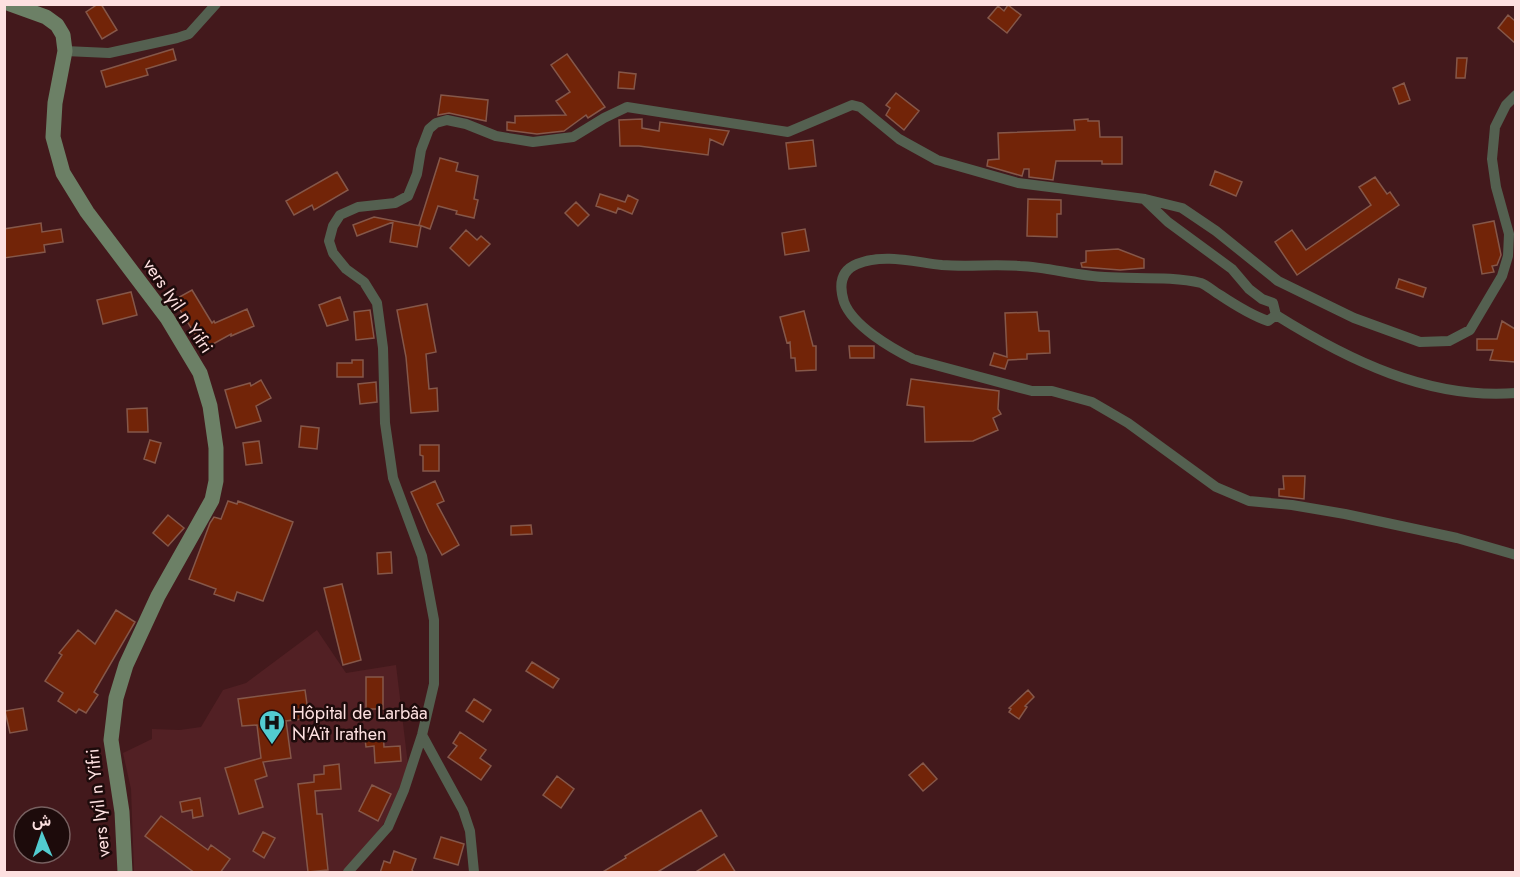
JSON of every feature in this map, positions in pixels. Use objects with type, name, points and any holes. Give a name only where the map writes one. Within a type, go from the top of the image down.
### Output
[{"type":"main road","name":"vers Iγil n Yifri","points":[[10,4],[46,17],[57,24],[63,35],[65,51],[55,103],[52,137],[63,173],[87,212],[167,318],[200,373],[210,405],[216,448],[216,481],[212,500],[158,596],[126,665],[116,698],[111,740],[122,812],[125,873]]},
{"type":"street","points":[[65,51],[109,53],[177,38],[189,34],[216,4]]},
{"type":"street","points":[[348,873],[388,827],[404,790],[422,735],[434,684],[434,620],[422,556],[393,478],[385,423],[383,348],[377,303],[364,282],[346,269],[333,254],[329,241],[333,226],[340,215],[358,207],[395,203],[408,196],[417,174],[421,150],[429,129],[436,123],[447,120],[466,124],[496,136],[533,142],[573,137],[627,107],[788,132],[852,105],[860,107],[899,140],[936,160],[1018,183],[1145,200],[1182,208],[1216,231],[1278,282],[1354,318],[1420,342],[1449,341],[1470,330],[1502,276],[1509,256],[1509,234],[1496,187],[1492,159],[1495,127],[1506,105],[1515,95]]},
{"type":"street","points":[[1145,200],[1168,222],[1232,269],[1249,289],[1273,303],[1276,315],[1347,355],[1400,378],[1454,392],[1515,393]]},
{"type":"street","points":[[1276,315],[1268,321],[1253,316],[1202,284],[1137,277],[1105,277],[1019,266],[945,265],[884,258],[855,265],[846,271],[841,280],[840,289],[845,305],[855,318],[871,333],[913,359],[1032,391],[1052,391],[1092,402],[1128,423],[1216,488],[1232,496],[1249,501],[1346,514],[1466,540],[1515,555]]},
{"type":"street","points":[[422,735],[463,810],[470,831],[474,873]]},
{"type":"shaded area","name":"Hôpital de Larbâa N'Aït Irathen","points":[[317,630],[346,673],[396,665],[408,765],[389,815],[366,851],[343,872],[134,872],[131,789],[123,753],[152,739],[152,729],[180,730],[201,727],[223,690],[246,683]]},
{"type":"building","points":[[101,4],[117,30],[102,39],[86,12]]},
{"type":"building","points":[[1008,5],[1021,15],[1007,33],[988,18],[998,6],[1004,11]]},
{"type":"building","points":[[1508,15],[1515,21],[1515,43],[1498,28]]},
{"type":"building","points":[[173,49],[176,60],[146,69],[148,75],[106,87],[101,71]]},
{"type":"building","points":[[567,54],[605,107],[588,118],[586,115],[564,131],[537,134],[507,130],[507,122],[515,123],[515,116],[566,115],[556,101],[570,92],[551,65]]},
{"type":"building","points":[[1457,58],[1467,58],[1465,78],[1456,78]]},
{"type":"building","points":[[619,72],[636,74],[634,89],[618,88]]},
{"type":"building","points":[[1404,83],[1410,100],[1399,104],[1393,88]]},
{"type":"building","points":[[896,93],[919,111],[904,130],[886,115],[890,108],[886,105]]},
{"type":"building","points":[[441,95],[488,100],[486,121],[449,113],[438,115]]},
{"type":"building","points":[[642,119],[642,128],[659,131],[660,122],[729,131],[723,145],[710,139],[708,155],[639,146],[620,146],[619,120]]},
{"type":"building","points":[[1088,119],[1088,121],[1099,121],[1100,137],[1122,137],[1122,164],[1102,164],[1102,161],[1056,161],[1053,180],[1029,177],[1029,169],[1024,169],[1022,176],[987,166],[988,160],[999,159],[998,133],[1075,130],[1074,120]]},
{"type":"building","points":[[813,140],[816,166],[789,169],[786,143]]},
{"type":"building","points":[[440,158],[458,163],[456,171],[478,176],[474,199],[478,200],[474,218],[456,214],[457,211],[438,206],[430,229],[419,225]]},
{"type":"building","points":[[1215,171],[1242,182],[1236,196],[1210,185]]},
{"type":"building","points":[[337,172],[348,190],[314,210],[312,205],[294,215],[286,201]]},
{"type":"building","points":[[1375,177],[1387,194],[1390,192],[1399,205],[1297,275],[1275,242],[1292,230],[1306,250],[1371,205],[1359,187]]},
{"type":"building","points":[[600,194],[625,202],[628,195],[638,200],[632,214],[618,208],[616,213],[596,206]]},
{"type":"building","points":[[1028,199],[1061,200],[1061,214],[1057,214],[1057,237],[1027,236]]},
{"type":"building","points":[[576,202],[589,215],[578,226],[565,213]]},
{"type":"building","points":[[374,217],[421,226],[417,247],[390,242],[393,222],[357,236],[353,225]]},
{"type":"building","points":[[1494,221],[1501,255],[1497,265],[1492,266],[1494,272],[1482,274],[1473,225]]},
{"type":"building","points":[[41,223],[42,232],[61,229],[63,242],[44,245],[45,252],[4,258],[4,229]]},
{"type":"building","points":[[805,229],[809,251],[785,255],[782,233]]},
{"type":"building","points":[[466,230],[477,240],[481,236],[490,244],[469,266],[450,248]]},
{"type":"building","points":[[1118,249],[1144,259],[1144,268],[1120,270],[1082,267],[1081,263],[1086,262],[1086,251]]},
{"type":"building","points":[[1399,279],[1426,288],[1423,297],[1396,288]]},
{"type":"building","points":[[192,290],[212,323],[247,309],[254,326],[231,336],[231,334],[204,349],[174,300]]},
{"type":"building","points":[[131,292],[137,315],[103,324],[97,300]]},
{"type":"building","points":[[340,297],[348,320],[327,326],[319,305]]},
{"type":"building","points":[[427,304],[436,352],[426,354],[429,389],[437,388],[438,411],[411,413],[406,357],[397,310]]},
{"type":"building","points":[[370,310],[374,338],[356,340],[354,312]]},
{"type":"building","points":[[804,311],[813,346],[816,346],[816,370],[796,371],[795,358],[791,358],[790,342],[787,343],[780,317]]},
{"type":"building","points":[[1037,312],[1039,331],[1049,331],[1050,353],[1027,354],[1027,359],[1008,360],[1005,369],[990,365],[994,353],[1007,357],[1005,313]]},
{"type":"building","points":[[1502,321],[1515,329],[1515,362],[1490,360],[1493,350],[1477,350],[1477,339],[1497,339]]},
{"type":"building","points":[[849,346],[874,346],[874,358],[850,358]]},
{"type":"building","points":[[352,360],[363,360],[363,377],[337,377],[337,363],[352,363]]},
{"type":"building","points":[[911,379],[999,391],[998,409],[1001,414],[993,418],[998,430],[973,441],[925,442],[924,407],[907,405]]},
{"type":"building","points":[[261,380],[271,398],[256,406],[261,421],[236,428],[225,390],[250,383],[251,386]]},
{"type":"building","points":[[376,382],[377,402],[360,404],[358,384]]},
{"type":"building","points":[[147,408],[148,432],[128,432],[127,409]]},
{"type":"building","points":[[301,426],[319,428],[317,449],[299,447]]},
{"type":"building","points":[[150,440],[161,443],[155,463],[144,459]]},
{"type":"building","points":[[259,441],[262,463],[246,465],[243,443]]},
{"type":"building","points":[[420,445],[439,445],[439,471],[423,471]]},
{"type":"building","points":[[1283,476],[1305,476],[1304,499],[1279,496],[1279,489],[1284,489]]},
{"type":"building","points":[[435,481],[444,501],[437,504],[459,545],[442,555],[411,492]]},
{"type":"building","points":[[228,501],[237,504],[238,501],[293,522],[263,601],[237,592],[234,601],[214,594],[216,589],[189,579],[210,523],[214,517],[221,519]]},
{"type":"building","points":[[168,515],[184,528],[168,546],[153,533]]},
{"type":"building","points":[[531,525],[532,534],[511,535],[511,526]]},
{"type":"building","points":[[391,552],[392,573],[378,574],[377,553]]},
{"type":"building","points":[[342,584],[361,660],[343,665],[324,588]]},
{"type":"building","points":[[116,610],[135,622],[94,692],[98,695],[86,713],[79,709],[76,713],[58,701],[63,693],[45,681],[62,655],[59,653],[78,630],[95,644]]},
{"type":"building","points":[[532,662],[559,679],[553,688],[526,671]]},
{"type":"building","points":[[366,677],[383,677],[383,709],[366,709]]},
{"type":"building","points":[[305,690],[309,718],[286,721],[291,758],[263,762],[267,776],[255,780],[263,807],[239,814],[225,768],[261,758],[257,725],[242,726],[238,699]]},
{"type":"building","points":[[1028,690],[1034,697],[1025,706],[1027,707],[1019,719],[1009,712],[1011,709],[1009,708]]},
{"type":"building","points":[[474,699],[491,710],[483,722],[466,711]]},
{"type":"building","points":[[23,708],[27,730],[10,733],[5,711]]},
{"type":"building","points":[[383,730],[384,747],[400,746],[401,761],[375,763],[374,746],[366,747],[364,731]]},
{"type":"building","points":[[460,732],[486,750],[480,758],[491,766],[481,780],[448,757],[457,746],[453,743]]},
{"type":"building","points":[[923,763],[937,779],[923,791],[909,775]]},
{"type":"building","points":[[339,764],[341,789],[315,791],[317,814],[322,814],[328,870],[308,872],[298,784],[314,782],[314,775],[324,774],[324,766]]},
{"type":"building","points":[[557,776],[574,789],[561,808],[543,795]]},
{"type":"building","points":[[372,785],[391,794],[378,821],[359,811]]},
{"type":"building","points":[[200,798],[203,816],[193,818],[192,810],[182,812],[180,802]]},
{"type":"building","points":[[701,810],[717,836],[656,873],[601,873],[626,858],[625,856]]},
{"type":"building","points":[[161,816],[208,850],[211,845],[230,859],[220,873],[195,873],[145,836]]},
{"type":"building","points":[[263,832],[275,838],[264,858],[253,851]]},
{"type":"building","points":[[441,837],[464,844],[458,865],[434,858]]},
{"type":"building","points":[[394,851],[416,859],[412,870],[414,873],[380,873],[384,861],[390,863]]},
{"type":"building","points":[[724,854],[736,873],[694,873]]},
{"type":"place","name":"Hôpital de Larbâa N'Aït Irathen","points":[[272,746]]}]
